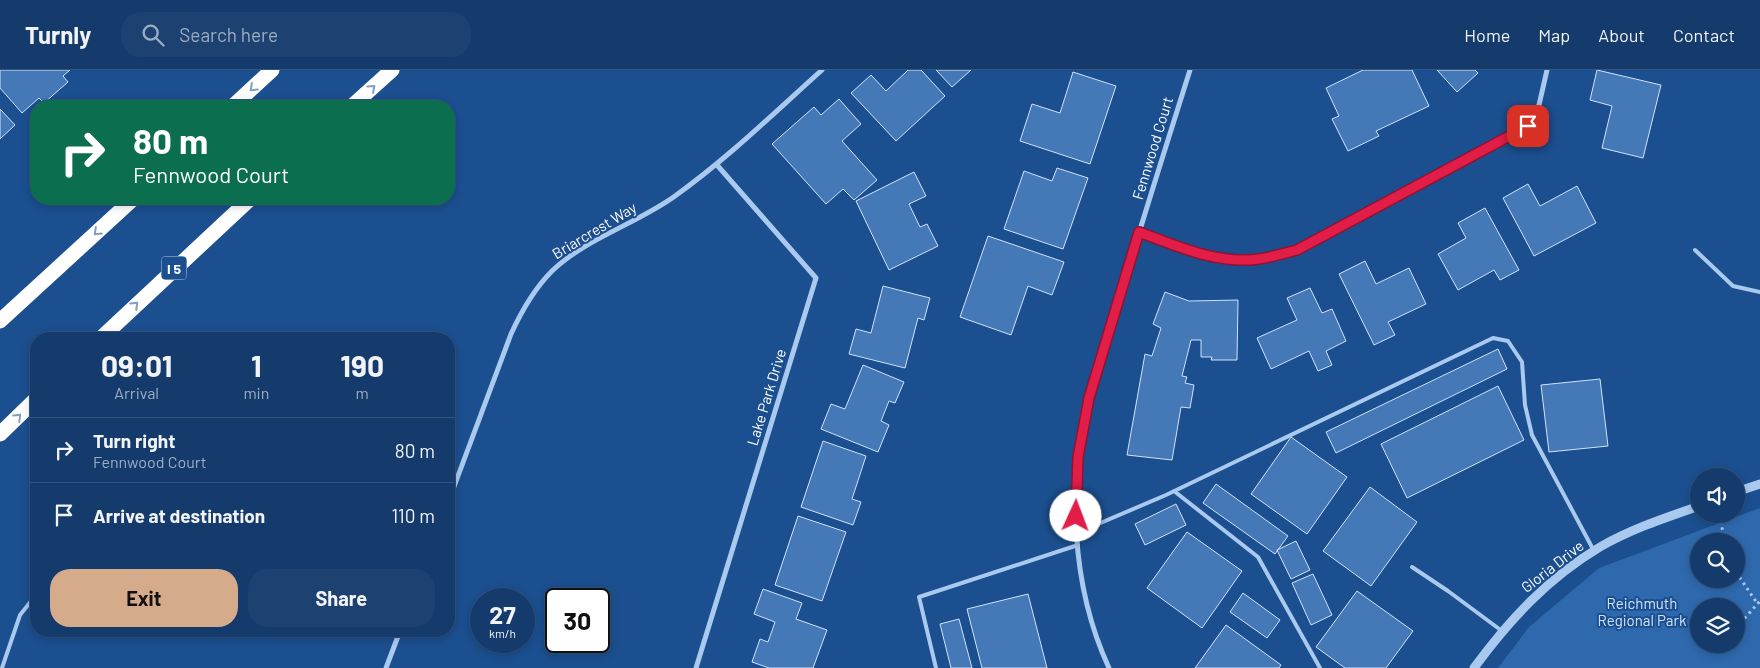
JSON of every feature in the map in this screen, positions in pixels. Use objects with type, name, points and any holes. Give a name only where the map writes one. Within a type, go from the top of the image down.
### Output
[{"type":"highway","points":[[240,100],[272,70]]},
{"type":"highway","points":[[359,100],[392,70]]},
{"type":"highway","points":[[0,321],[126,205]]},
{"type":"highway","name":"I 5","points":[[108,332],[244,205]]},
{"type":"highway","points":[[0,434],[30,405]]},
{"type":"street","name":"Briarcrest Way","points":[[455,484],[511,334],[522,310],[538,287],[554,270],[576,252],[674,197],[716,165],[822,70]]},
{"type":"street","name":"Fennwood Court","points":[[1109,668],[1089,612],[1078,545],[1076,516],[1078,457],[1089,398],[1190,70]]},
{"type":"street","points":[[1139,232],[1200,254],[1229,259],[1258,259],[1297,250],[1528,126],[1539,106],[1547,70]]},
{"type":"street","name":"Lake Park Drive","points":[[696,668],[816,278],[716,165]]},
{"type":"street","points":[[1745,489],[1760,484]]},
{"type":"street","name":"Gloria Drive","points":[[1474,668],[1521,609],[1564,571],[1594,551],[1641,527],[1690,509]]},
{"type":"street","points":[[386,668],[398,637]]},
{"type":"lane","points":[[1695,250],[1733,286],[1760,292]]},
{"type":"lane","points":[[1077,533],[1174,491],[1493,338],[1508,341],[1522,362],[1525,405],[1532,435],[1594,551]]},
{"type":"lane","points":[[1174,491],[1258,557],[1320,668]]},
{"type":"lane","points":[[936,668],[918,597],[1078,545]]},
{"type":"lane","points":[[1412,567],[1502,631]]},
{"type":"lane","points":[[2,668],[20,615],[30,602]]},
{"type":"path","points":[[1745,584],[1758,602],[1745,617]]},
{"type":"green space","name":"Reichmuth Regional Park","points":[[1760,508],[1760,668],[1498,668],[1529,627],[1599,568],[1690,534],[1690,588],[1745,588],[1745,533],[1693,533],[1720,523],[1745,523],[1745,514]]},
{"type":"building","points":[[0,70],[70,70],[63,76],[68,82],[47,100],[39,98],[30,100],[30,106],[22,113],[0,88]]},
{"type":"building","points":[[908,70],[921,70],[945,96],[896,141],[851,93],[871,75],[886,91]]},
{"type":"building","points":[[936,70],[971,70],[952,87]]},
{"type":"building","points":[[1363,70],[1412,70],[1429,106],[1376,131],[1379,136],[1348,151],[1332,119],[1339,116],[1326,88]]},
{"type":"building","points":[[1437,70],[1475,70],[1478,73],[1457,92]]},
{"type":"building","points":[[1597,70],[1661,85],[1643,158],[1602,148],[1612,106],[1590,100]]},
{"type":"building","points":[[1073,72],[1116,86],[1090,164],[1020,141],[1032,104],[1060,113]]},
{"type":"building","points":[[839,99],[861,124],[842,141],[877,180],[854,200],[843,189],[826,204],[772,144],[814,107],[821,115]]},
{"type":"building","points":[[0,109],[15,125],[0,139]]},
{"type":"building","points":[[1057,168],[1088,178],[1063,249],[1004,229],[1024,171],[1052,181]]},
{"type":"building","points":[[914,172],[926,196],[909,204],[920,227],[927,224],[938,246],[889,270],[856,201]]},
{"type":"building","points":[[1528,184],[1540,206],[1577,186],[1596,223],[1534,256],[1503,198]]},
{"type":"building","points":[[1485,208],[1519,270],[1500,280],[1494,270],[1458,290],[1438,254],[1466,238],[1458,223]]},
{"type":"building","points":[[988,236],[1064,262],[1052,295],[1028,286],[1011,335],[960,317]]},
{"type":"building","points":[[1365,261],[1376,284],[1409,268],[1426,304],[1388,322],[1395,335],[1374,345],[1339,274]]},
{"type":"building","points":[[883,286],[930,298],[924,320],[918,318],[905,368],[849,354],[856,329],[871,333]]},
{"type":"building","points":[[1310,288],[1322,313],[1332,309],[1346,341],[1326,351],[1332,365],[1318,371],[1309,351],[1271,369],[1257,338],[1297,320],[1287,298]]},
{"type":"building","points":[[1165,292],[1189,301],[1238,300],[1237,360],[1211,360],[1212,357],[1201,357],[1201,340],[1191,340],[1182,376],[1187,377],[1185,383],[1194,385],[1190,408],[1181,407],[1172,460],[1127,455],[1145,354],[1152,356],[1161,328],[1153,324]]},
{"type":"building","points":[[1498,349],[1507,369],[1336,453],[1326,432]]},
{"type":"building","points":[[863,365],[904,382],[895,403],[889,401],[881,421],[889,425],[878,452],[821,429],[831,404],[845,409]]},
{"type":"building","points":[[1600,379],[1608,446],[1549,452],[1541,385]]},
{"type":"building","points":[[1498,386],[1524,440],[1407,498],[1381,444]]},
{"type":"building","points":[[1291,437],[1347,477],[1307,534],[1251,494]]},
{"type":"building","points":[[823,441],[866,456],[852,499],[861,502],[853,525],[801,507]]},
{"type":"building","points":[[1216,484],[1288,536],[1275,554],[1203,503]]},
{"type":"building","points":[[1370,487],[1417,522],[1371,586],[1323,551]]},
{"type":"building","points":[[1176,504],[1186,525],[1145,545],[1135,524]]},
{"type":"building","points":[[798,516],[846,532],[822,601],[775,585]]},
{"type":"building","points":[[1187,532],[1242,571],[1202,628],[1147,588]]},
{"type":"building","points":[[1296,541],[1310,570],[1291,579],[1277,550]]},
{"type":"building","points":[[1313,574],[1332,615],[1311,625],[1292,583]]},
{"type":"building","points":[[763,589],[802,603],[796,619],[827,630],[813,668],[769,668],[752,662],[760,639],[768,642],[775,622],[754,614]]},
{"type":"building","points":[[1357,591],[1413,631],[1386,668],[1345,668],[1316,647]]},
{"type":"building","points":[[1243,593],[1280,620],[1267,638],[1230,612]]},
{"type":"building","points":[[1028,594],[1047,668],[982,668],[967,609]]},
{"type":"building","points":[[959,619],[972,668],[951,668],[940,624]]},
{"type":"building","points":[[1226,625],[1281,665],[1279,668],[1195,668]]},
{"type":"route","points":[[1076,516],[1078,457],[1089,398],[1139,232],[1200,254],[1229,259],[1258,259],[1297,250],[1528,126]]}]
